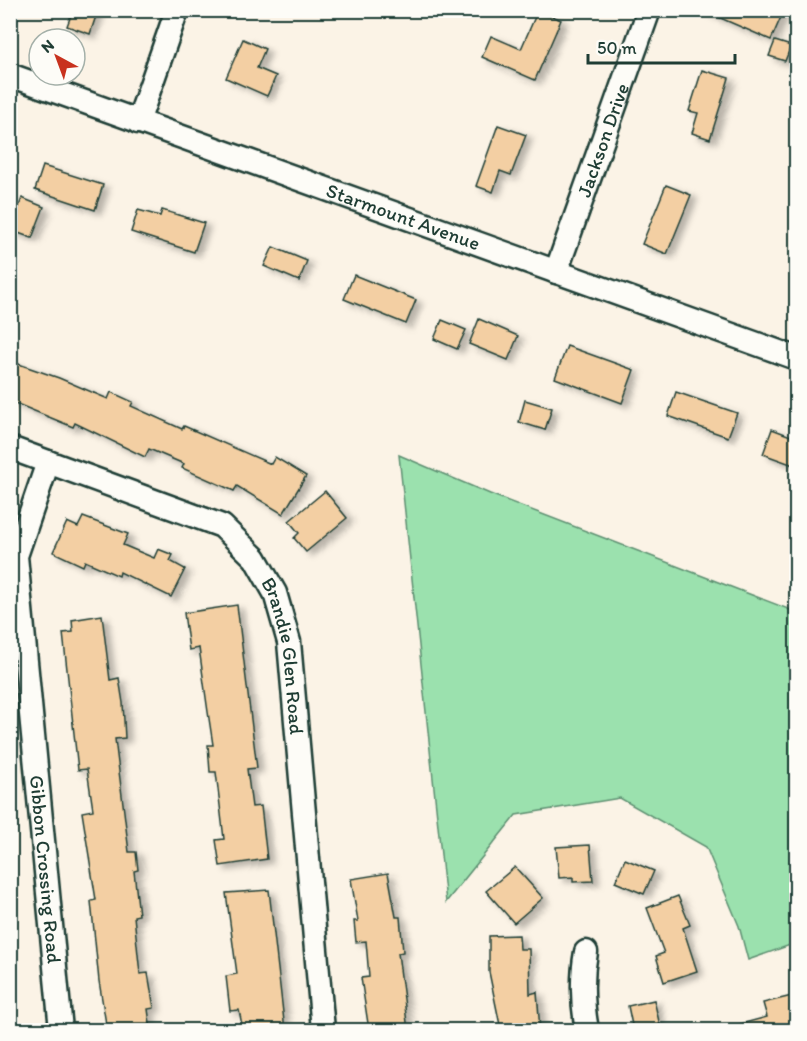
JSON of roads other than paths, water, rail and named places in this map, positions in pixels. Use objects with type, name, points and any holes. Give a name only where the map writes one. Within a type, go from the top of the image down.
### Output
[{"type":"street","points":[[138,122],[177,10]]},
{"type":"street","name":"Jackson Drive","points":[[556,272],[649,10]]},
{"type":"street","name":"Starmount Avenue","points":[[10,75],[796,358]]},
{"type":"street","name":"Brandie Glen Road","points":[[10,448],[222,526],[255,558],[275,593],[288,642],[323,1030]]},
{"type":"street","name":"Gibbon Crossing Road","points":[[48,462],[16,556],[62,1030]]},
{"type":"street","points":[[586,952],[582,977],[582,1006],[587,1030]]}]
